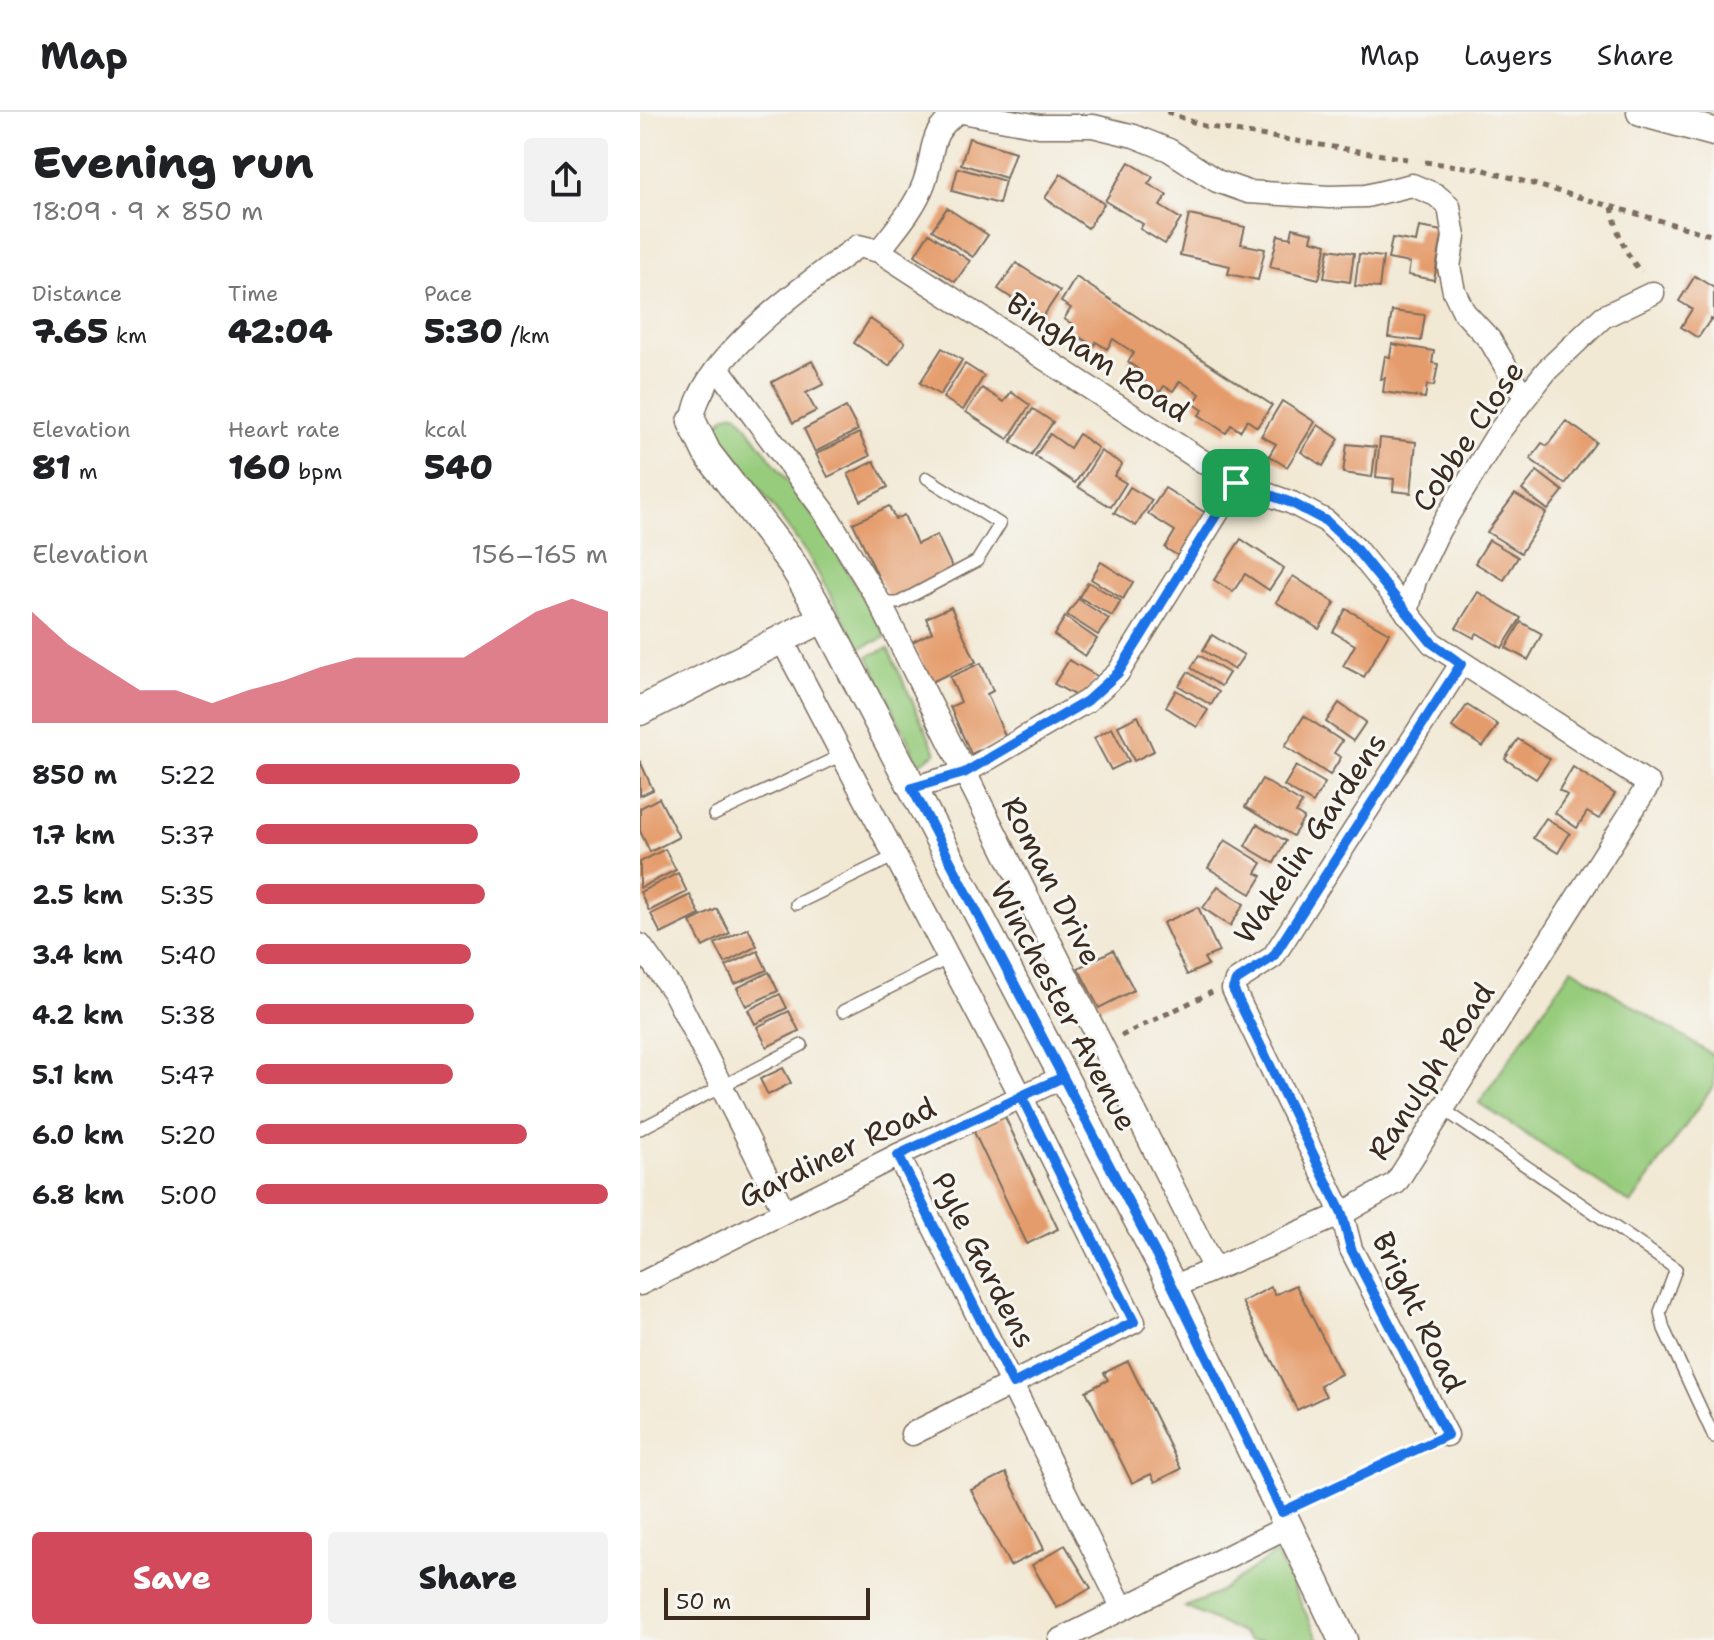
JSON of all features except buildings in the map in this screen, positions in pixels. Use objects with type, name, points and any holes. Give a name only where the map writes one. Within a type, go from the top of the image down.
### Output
[{"type":"street","points":[[692,422],[699,398],[718,368],[757,327],[805,285],[858,246],[879,251],[914,205],[925,182],[940,125],[960,112],[1039,126],[1093,126],[1134,136],[1169,150],[1217,181],[1248,192],[1366,196],[1412,185],[1436,195],[1449,206],[1454,237],[1449,267],[1454,291],[1464,312],[1490,340],[1517,386],[1528,394]]},
{"type":"street","points":[[1641,112],[1714,132]]},
{"type":"street","name":"Bingham Road","points":[[879,251],[1236,483],[1292,503],[1326,521],[1355,548],[1432,643],[1649,784]]},
{"type":"street","name":"Cobbe Close","points":[[1407,613],[1415,580],[1439,530],[1498,433],[1547,370],[1603,317],[1653,293]]},
{"type":"street","name":"Roman Drive","points":[[718,368],[824,511],[880,603],[1214,1269]]},
{"type":"street","name":"Winchester Avenue","points":[[692,422],[707,453],[791,562],[824,618],[1173,1287],[1343,1640]]},
{"type":"street","points":[[912,788],[964,773],[1087,701],[1118,673],[1236,483]]},
{"type":"street","points":[[640,711],[824,618]]},
{"type":"street","points":[[782,640],[1021,1096],[1134,1322],[912,1434]]},
{"type":"street","name":"Wakelin Gardens","points":[[1342,1214],[1233,989],[1236,981],[1273,957],[1461,664]]},
{"type":"street","name":"Ranulph Road","points":[[1173,1287],[1342,1214],[1396,1183],[1649,784]]},
{"type":"street","points":[[640,945],[675,994],[784,1211]]},
{"type":"street","name":"Gardiner Road","points":[[640,1284],[898,1155],[1063,1077]]},
{"type":"street","name":"Pyle Gardens","points":[[898,1155],[1122,1607]]},
{"type":"street","name":"Bright Road","points":[[1342,1214],[1351,1249],[1447,1435]]},
{"type":"street","points":[[1060,1640],[1286,1519]]},
{"type":"lane","points":[[880,603],[898,603],[977,561],[1000,524],[927,478]]},
{"type":"lane","points":[[714,815],[842,755]]},
{"type":"lane","points":[[796,904],[895,856]]},
{"type":"lane","points":[[843,1011],[949,958]]},
{"type":"lane","points":[[640,1129],[802,1045]]},
{"type":"lane","points":[[1443,1109],[1676,1269],[1660,1312],[1664,1329],[1714,1437]]},
{"type":"path","points":[[1612,207],[1616,229],[1627,255],[1653,293]]},
{"type":"path","points":[[1102,1045],[1224,986]]},
{"type":"path","points":[[1286,1519],[1447,1435]]},
{"type":"green space","points":[[737,413],[822,528],[886,637],[860,648],[809,557],[718,430],[724,417]]},
{"type":"green space","points":[[888,648],[936,753],[919,764],[868,656]]},
{"type":"green space","points":[[1572,968],[1714,1056],[1714,1085],[1631,1204],[1479,1103]]},
{"type":"green space","points":[[1276,1553],[1319,1640],[1249,1640],[1244,1634],[1185,1607],[1214,1595]]},
{"type":"route","points":[[1236,483],[1118,673],[1087,701],[964,773],[912,788],[1063,1077],[1021,1096],[1134,1322],[1013,1384],[898,1155],[1021,1096],[1063,1077],[1173,1287],[1282,1512],[1447,1435],[1351,1249],[1342,1214],[1233,989],[1236,981],[1273,957],[1461,664],[1432,643],[1355,548],[1326,521],[1292,503],[1236,483]]}]
